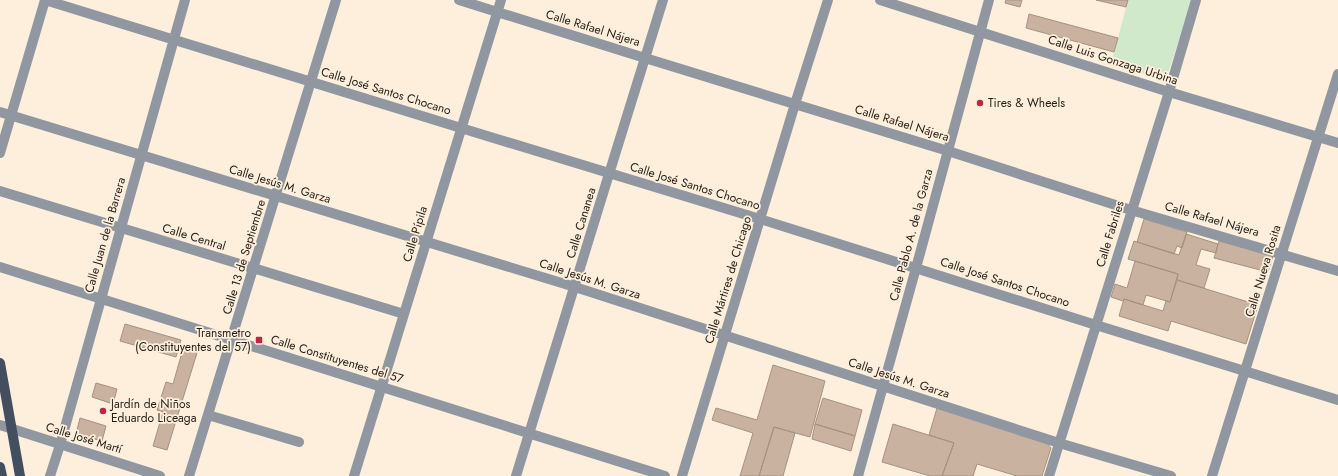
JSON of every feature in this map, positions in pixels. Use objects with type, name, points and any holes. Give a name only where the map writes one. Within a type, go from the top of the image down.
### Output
[{"type":"main road","points":[[0,363],[20,476]]},
{"type":"main road","points":[[0,467],[2,476]]},
{"type":"street","name":"Calle José Santos Chocano","points":[[45,0],[760,219],[1096,326],[1338,400]]},
{"type":"street","points":[[0,153],[45,0]]},
{"type":"street","name":"Calle Juan de la Barrera","points":[[50,476],[185,0]]},
{"type":"street","name":"Calle 13 de Septiembre","points":[[189,476],[336,0]]},
{"type":"street","name":"Calle Rafael Nájera","points":[[459,0],[948,150],[1132,210],[1338,271]]},
{"type":"street","name":"Calle Pípila","points":[[354,476],[501,0]]},
{"type":"street","name":"Calle Cananea","points":[[516,476],[664,0]]},
{"type":"street","name":"Calle Mártires de Chicago","points":[[682,476],[794,104],[828,0]]},
{"type":"street","name":"Calle Luis Gonzaga Urbina","points":[[880,0],[1169,92],[1338,143]]},
{"type":"street","name":"Calle Pablo A. de la Garza","points":[[858,476],[989,0]]},
{"type":"street","name":"Calle Fabriles","points":[[1048,476],[1169,92],[1196,0]]},
{"type":"street","name":"Calle Nueva Rosita","points":[[1212,476],[1338,74]]},
{"type":"street","name":"Calle Jesús M. Garza","points":[[0,112],[575,287],[1059,443],[1171,476]]},
{"type":"street","name":"Calle Central","points":[[0,191],[404,314]]},
{"type":"street","name":"Calle Constituyentes del 57","points":[[0,267],[665,476]]},
{"type":"street","points":[[208,415],[299,442]]},
{"type":"street","name":"Calle José Martí","points":[[0,425],[160,476]]},
{"type":"green space","points":[[1128,0],[1192,0],[1167,76],[1161,79],[1111,64]]},
{"type":"building","points":[[1006,0],[1022,0],[1020,7],[1005,3]]},
{"type":"building","points":[[1096,0],[1128,0],[1126,7]]},
{"type":"building","points":[[1029,14],[1118,38],[1114,52],[1026,28]]},
{"type":"building","points":[[1144,219],[1187,232],[1182,248],[1177,246],[1174,254],[1137,242]]},
{"type":"building","points":[[1186,234],[1218,244],[1216,253],[1201,249],[1196,265],[1210,269],[1204,288],[1177,280],[1178,274],[1128,259],[1134,241],[1179,255]]},
{"type":"building","points":[[1219,241],[1273,256],[1268,272],[1214,258]]},
{"type":"building","points":[[1135,261],[1178,274],[1170,302],[1146,295],[1143,305],[1124,299],[1123,301],[1111,297],[1115,284],[1127,288]]},
{"type":"building","points":[[1177,280],[1258,305],[1246,344],[1171,321],[1168,331],[1119,316],[1124,299],[1163,311],[1166,301],[1170,302]]},
{"type":"building","points":[[125,324],[181,340],[176,357],[120,341]]},
{"type":"building","points":[[183,349],[197,353],[167,450],[153,446],[163,412],[157,410],[166,382],[173,384]]},
{"type":"building","points":[[773,365],[825,381],[810,437],[774,427],[759,476],[740,476],[753,433],[712,420],[716,408],[757,420]]},
{"type":"building","points":[[96,383],[117,389],[113,404],[92,397]]},
{"type":"building","points":[[823,398],[862,410],[855,436],[815,424]]},
{"type":"building","points":[[937,408],[1045,441],[1051,448],[1042,476],[1017,476],[977,464],[973,476],[942,476],[954,443],[929,435]]},
{"type":"building","points":[[80,418],[106,426],[102,441],[76,434]]},
{"type":"building","points":[[815,424],[855,436],[851,451],[812,439]]},
{"type":"building","points":[[893,424],[954,443],[942,476],[930,476],[882,462]]},
{"type":"building","points":[[774,427],[795,433],[783,476],[759,476]]},
{"type":"place","name":"Tires & Wheels","points":[[980,103]]},
{"type":"place","name":"Transmetro (Constituyentes del 57)","points":[[259,340]]},
{"type":"place","name":"Jardín de Niños Eduardo Liceaga","points":[[103,411]]}]
